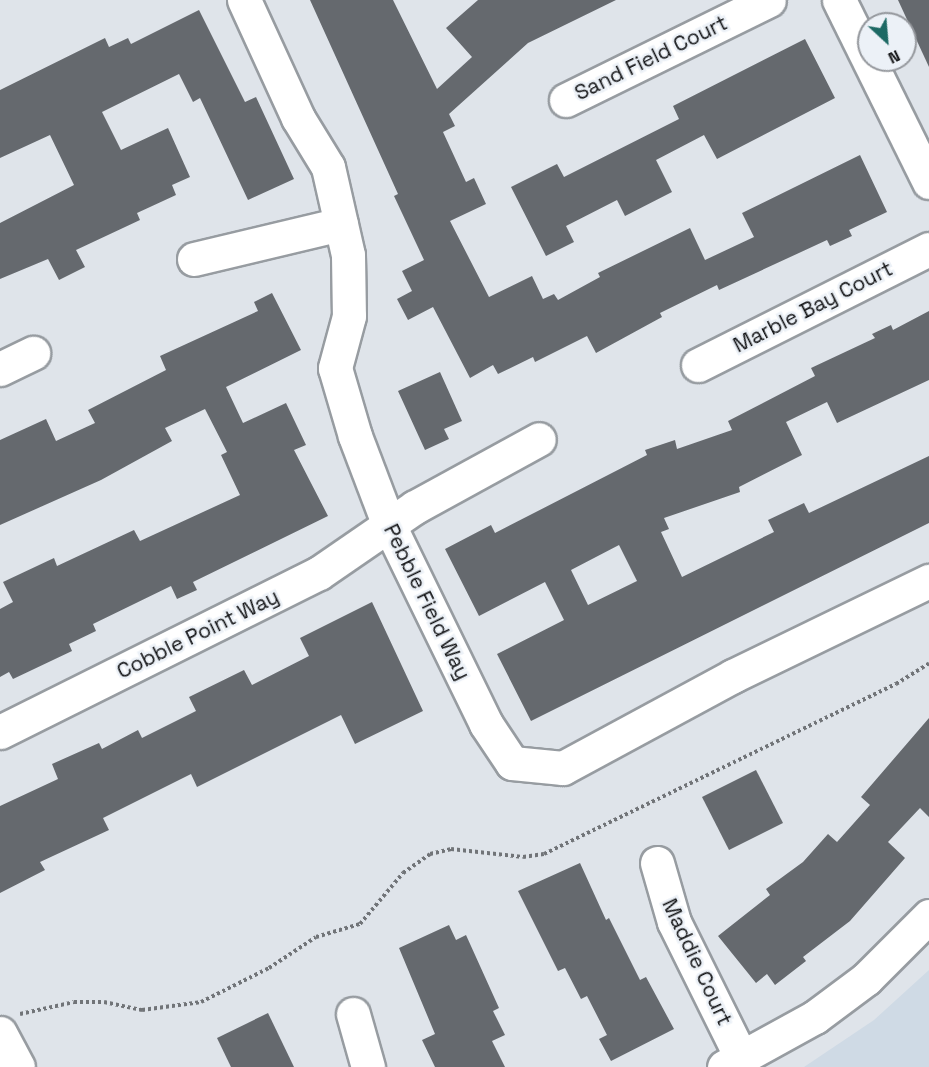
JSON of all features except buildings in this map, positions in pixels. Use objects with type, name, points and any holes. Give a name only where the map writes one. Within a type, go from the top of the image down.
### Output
[{"type":"street","name":"Pebble Field Way","points":[[244,0],[298,118],[328,167],[348,255],[349,316],[335,368],[388,523],[486,724],[512,763],[563,768],[733,676],[929,581]]},
{"type":"street","name":"Sand Field Court","points":[[566,100],[769,0]]},
{"type":"street","points":[[839,0],[929,182]]},
{"type":"street","points":[[194,258],[341,224]]},
{"type":"street","name":"Marble Bay Court","points":[[698,365],[929,249]]},
{"type":"street","points":[[0,369],[33,353]]},
{"type":"street","name":"Cobble Point Way","points":[[0,732],[298,584],[388,523],[539,439]]},
{"type":"street","name":"Maddie Court","points":[[657,863],[674,922],[733,1063]]},
{"type":"street","points":[[733,1063],[814,1017],[866,979],[929,916]]},
{"type":"street","points":[[353,1014],[368,1067]]},
{"type":"street","points":[[5,1026],[18,1067]]},
{"type":"path","points":[[5,1026],[29,1010],[74,1002],[104,1002],[142,1010],[201,1002],[269,968],[316,937],[360,924],[403,873],[430,854],[451,849],[522,857],[543,854],[896,684],[929,663]]},
{"type":"shaded area","points":[[929,970],[929,1067],[804,1067],[874,1020]]}]
